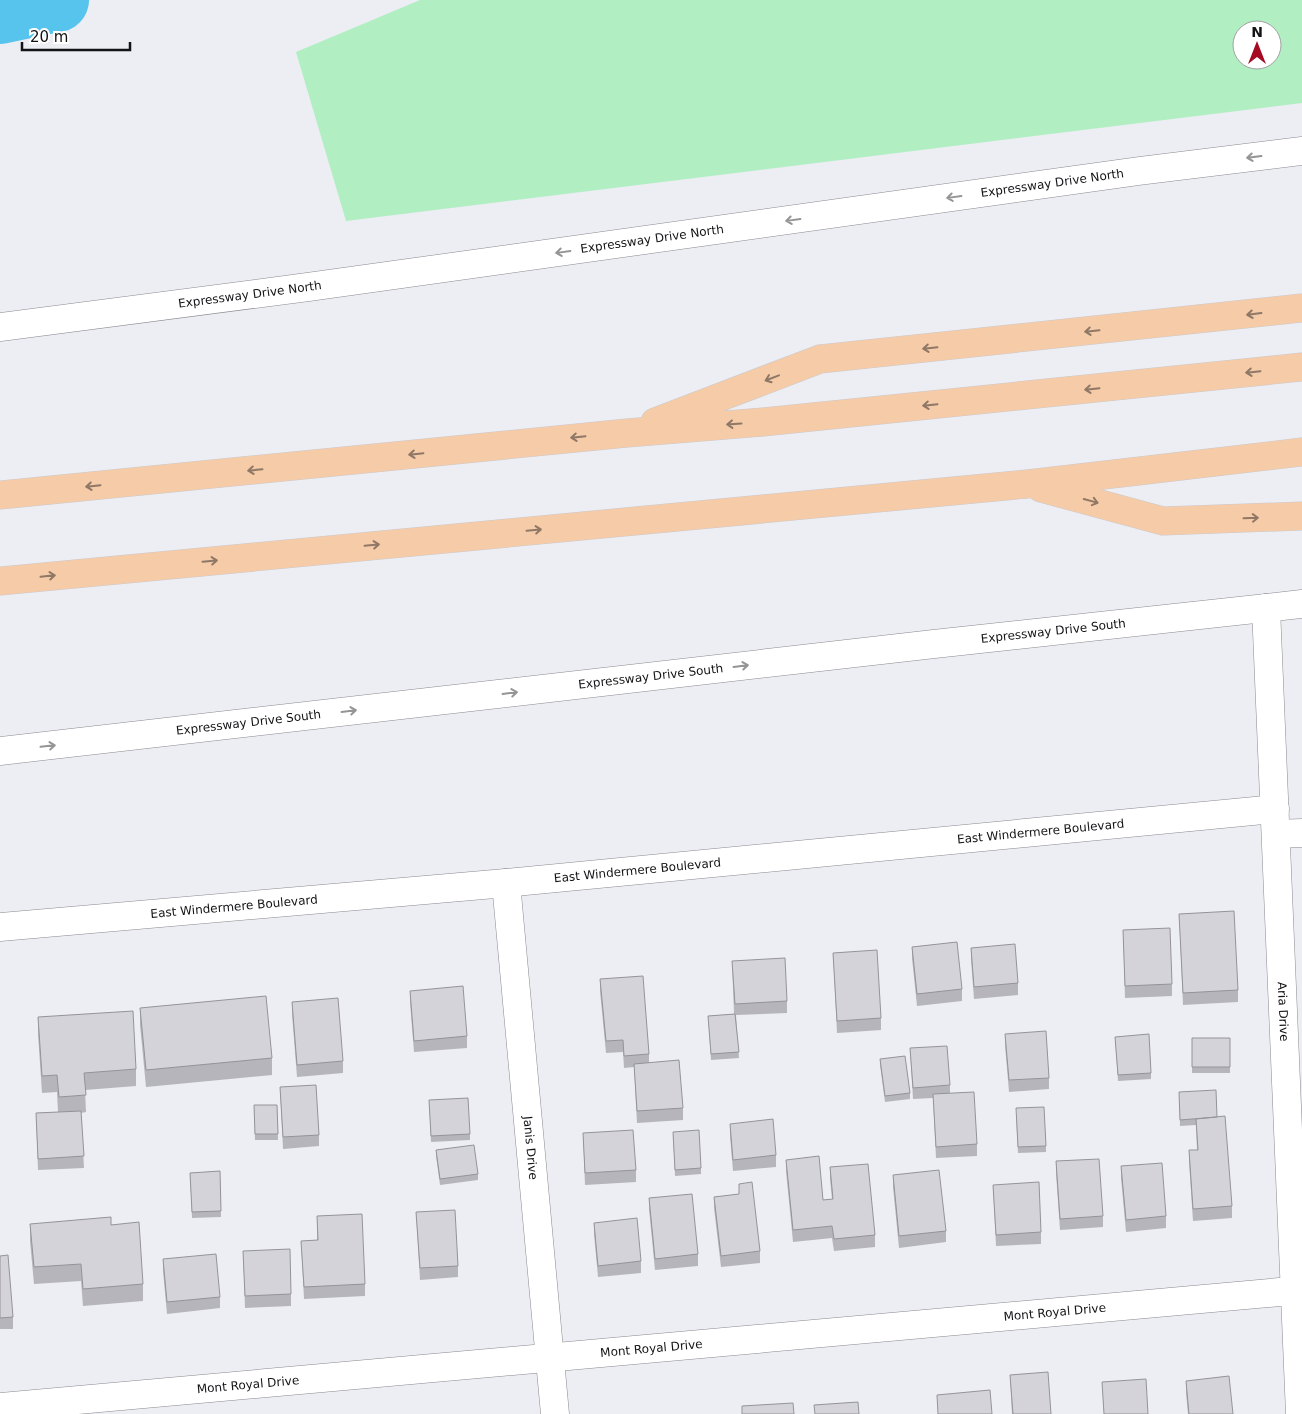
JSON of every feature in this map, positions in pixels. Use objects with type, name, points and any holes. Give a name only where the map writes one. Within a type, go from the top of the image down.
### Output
[{"type":"highway","points":[[627,433],[820,359],[1302,308]]},
{"type":"highway","points":[[0,496],[627,433],[763,422],[1302,367]]},
{"type":"highway","points":[[0,581],[1027,484],[1302,452]]},
{"type":"highway","points":[[1027,484],[1163,521],[1302,516]]},
{"type":"street","name":"Expressway Drive North","points":[[0,327],[308,287],[1139,171],[1302,151]]},
{"type":"street","name":"Expressway Drive South","points":[[0,751],[1302,604]]},
{"type":"street","name":"Aria Drive","points":[[1266,608],[1284,825],[1300,1414]]},
{"type":"street","name":"East Windermere Boulevard","points":[[0,927],[506,883],[1284,825]]},
{"type":"street","name":"Janis Drive","points":[[506,883],[555,1414]]},
{"type":"street","name":"Mont Royal Drive","points":[[0,1407],[1298,1291]]},
{"type":"green space","points":[[420,0],[1302,0],[1302,103],[346,221],[296,52]]},
{"type":"building","points":[[1234,911],[1238,990],[1183,993],[1179,914]]},
{"type":"building","points":[[1170,928],[1172,984],[1125,986],[1123,930]]},
{"type":"building","points":[[957,942],[962,989],[917,994],[912,947]]},
{"type":"building","points":[[1015,944],[1018,983],[974,987],[971,948]]},
{"type":"building","points":[[877,950],[881,1018],[837,1021],[833,953]]},
{"type":"building","points":[[785,958],[787,1001],[735,1004],[732,961]]},
{"type":"building","points":[[643,976],[649,1054],[624,1056],[623,1040],[606,1041],[600,979]]},
{"type":"building","points":[[463,986],[467,1036],[414,1041],[410,991]]},
{"type":"building","points":[[266,996],[272,1058],[146,1070],[140,1008]]},
{"type":"building","points":[[338,998],[343,1061],[297,1065],[292,1002]]},
{"type":"building","points":[[133,1011],[136,1069],[84,1073],[86,1095],[59,1097],[57,1075],[42,1076],[38,1017]]},
{"type":"building","points":[[735,1014],[739,1052],[711,1054],[708,1016]]},
{"type":"building","points":[[1046,1031],[1049,1078],[1009,1080],[1005,1034]]},
{"type":"building","points":[[1149,1034],[1151,1073],[1118,1075],[1115,1037]]},
{"type":"building","points":[[1192,1038],[1230,1038],[1230,1067],[1192,1067]]},
{"type":"building","points":[[947,1046],[950,1085],[913,1088],[910,1048]]},
{"type":"building","points":[[905,1056],[910,1093],[885,1096],[880,1059]]},
{"type":"building","points":[[679,1060],[683,1108],[637,1111],[634,1064]]},
{"type":"building","points":[[316,1085],[319,1135],[283,1137],[280,1087]]},
{"type":"building","points":[[1216,1090],[1217,1117],[1180,1120],[1179,1092]]},
{"type":"building","points":[[974,1092],[977,1144],[936,1147],[933,1094]]},
{"type":"building","points":[[468,1098],[470,1134],[431,1136],[429,1100]]},
{"type":"building","points":[[254,1105],[277,1105],[278,1134],[255,1134]]},
{"type":"building","points":[[1044,1107],[1046,1146],[1018,1147],[1016,1108]]},
{"type":"building","points":[[81,1111],[84,1156],[38,1159],[36,1113]]},
{"type":"building","points":[[1225,1116],[1232,1206],[1193,1209],[1189,1150],[1198,1150],[1196,1119]]},
{"type":"building","points":[[773,1119],[776,1155],[733,1160],[730,1124]]},
{"type":"building","points":[[633,1130],[636,1170],[585,1173],[583,1133]]},
{"type":"building","points":[[699,1130],[701,1168],[675,1170],[673,1132]]},
{"type":"building","points":[[474,1145],[478,1174],[440,1179],[436,1150]]},
{"type":"building","points":[[819,1156],[823,1200],[833,1199],[830,1167],[868,1164],[875,1235],[834,1239],[832,1226],[793,1230],[786,1160]]},
{"type":"building","points":[[1099,1159],[1103,1216],[1060,1219],[1056,1161]]},
{"type":"building","points":[[1162,1163],[1166,1216],[1126,1220],[1121,1166]]},
{"type":"building","points":[[939,1170],[946,1231],[899,1236],[893,1175]]},
{"type":"building","points":[[220,1171],[221,1211],[192,1212],[190,1173]]},
{"type":"building","points":[[752,1182],[760,1251],[721,1256],[714,1197],[739,1194],[739,1184]]},
{"type":"building","points":[[1039,1182],[1041,1232],[996,1235],[993,1185]]},
{"type":"building","points":[[692,1194],[698,1254],[655,1259],[649,1198]]},
{"type":"building","points":[[455,1210],[458,1266],[420,1268],[416,1212]]},
{"type":"building","points":[[362,1214],[365,1284],[304,1287],[301,1241],[318,1240],[317,1216]]},
{"type":"building","points":[[111,1217],[111,1225],[139,1222],[143,1284],[83,1289],[81,1264],[34,1267],[30,1224]]},
{"type":"building","points":[[637,1218],[641,1261],[598,1266],[594,1223]]},
{"type":"building","points":[[290,1249],[291,1294],[245,1296],[243,1251]]},
{"type":"building","points":[[216,1254],[220,1297],[167,1302],[163,1259]]},
{"type":"building","points":[[8,1255],[13,1317],[0,1318],[0,1256]]},
{"type":"building","points":[[1048,1372],[1051,1414],[1013,1414],[1010,1375]]},
{"type":"building","points":[[1229,1376],[1233,1414],[1189,1414],[1186,1381]]},
{"type":"building","points":[[1146,1379],[1148,1414],[1104,1414],[1102,1382]]},
{"type":"building","points":[[990,1390],[992,1414],[938,1414],[937,1395]]},
{"type":"building","points":[[858,1402],[859,1414],[815,1414],[814,1405]]},
{"type":"building","points":[[793,1403],[794,1414],[742,1414],[742,1406]]},
{"type":"waterway","points":[[0,12],[57,0]]}]
